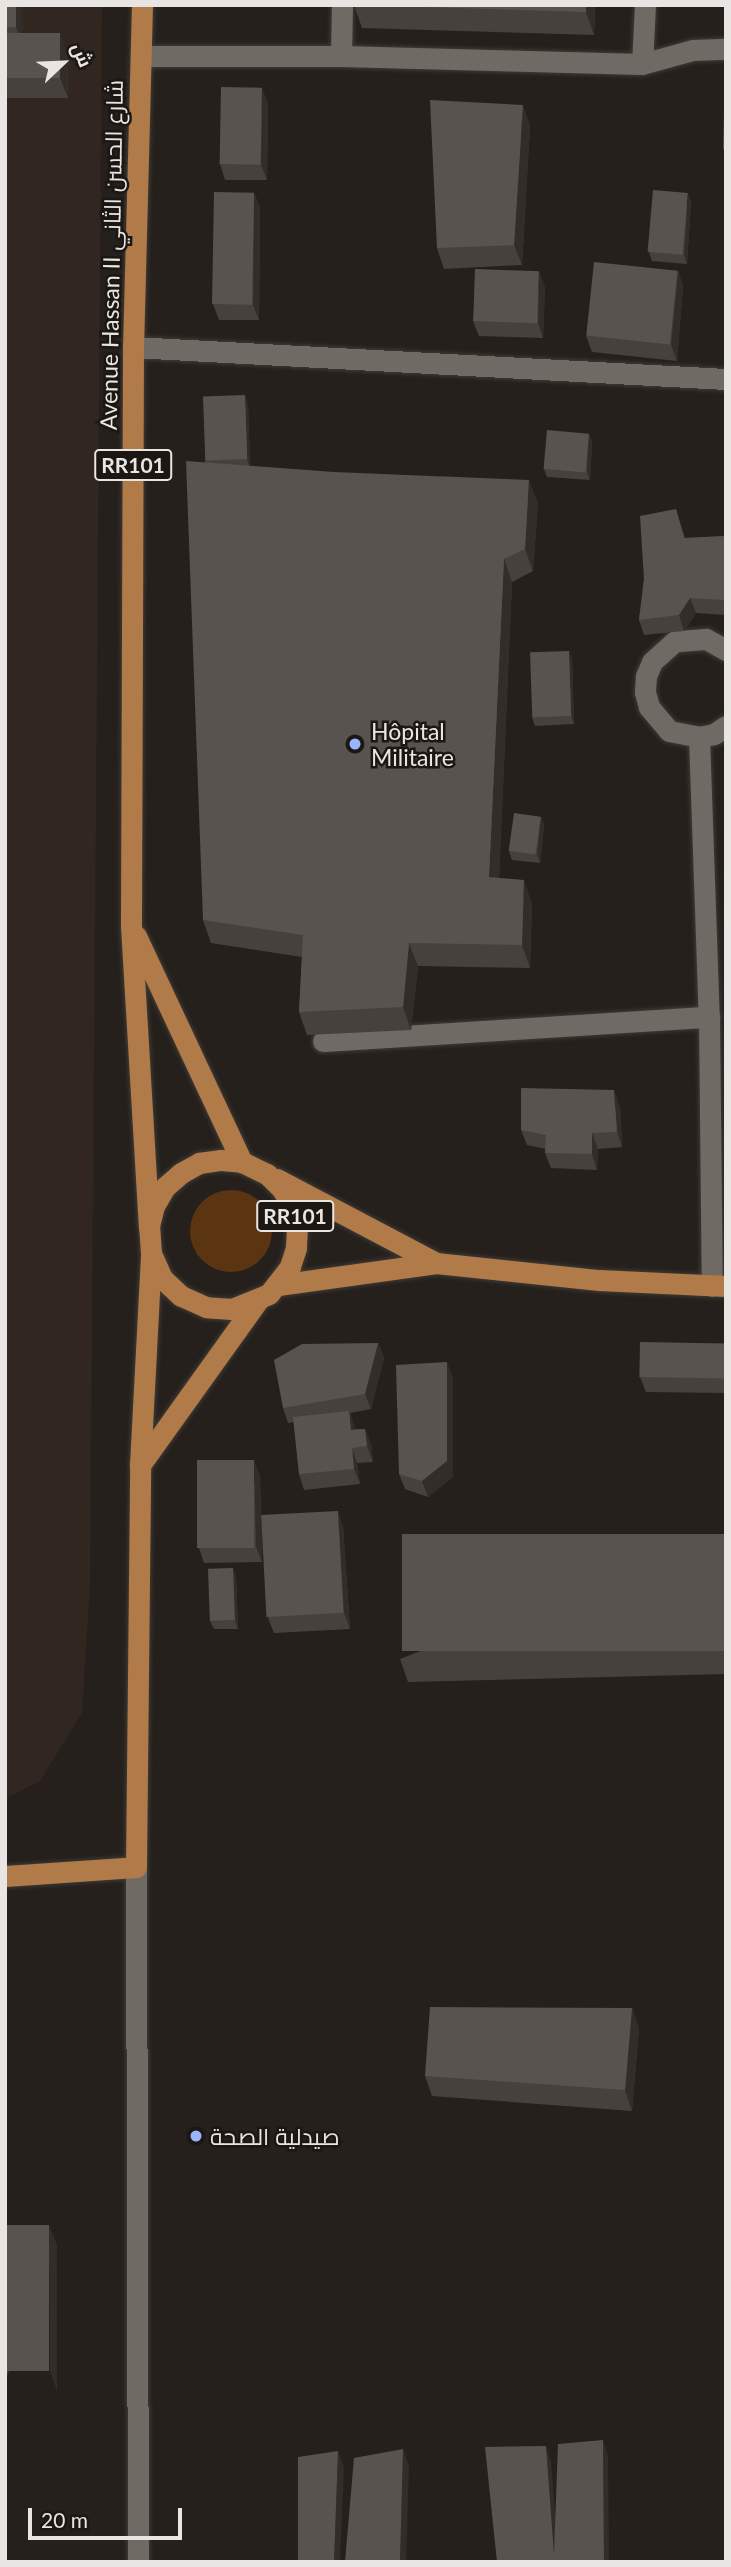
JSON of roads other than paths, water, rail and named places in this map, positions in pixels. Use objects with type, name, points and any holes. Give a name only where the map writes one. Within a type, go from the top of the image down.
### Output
[{"type":"main road","name":"Avenue Hassan II شارع الحسن الثاني","points":[[142,5],[133,347],[131,926],[149,1226]]},
{"type":"main road","name":"Avenue Hassan II شارع الحسن الثاني","points":[[131,926],[242,1162]]},
{"type":"main road","name":"RR101","points":[[268,1174],[282,1189],[293,1207],[297,1227],[290,1267],[278,1285],[258,1300],[232,1309],[206,1307],[181,1296],[162,1278],[151,1253],[149,1226],[154,1206],[165,1187],[181,1173],[200,1163],[221,1160],[242,1162],[268,1174],[436,1263]]},
{"type":"main road","points":[[5,1876],[136,1867],[140,1465],[151,1253]]},
{"type":"main road","name":"RR101","points":[[278,1285],[436,1263],[599,1280],[719,1286]]},
{"type":"main road","points":[[140,1465],[258,1300]]},
{"type":"street","points":[[341,56],[342,5]]},
{"type":"street","points":[[642,64],[645,5]]},
{"type":"street","points":[[141,57],[341,56],[642,64],[693,50],[726,49]]},
{"type":"street","points":[[133,347],[726,379]]},
{"type":"street","points":[[726,650],[706,639],[675,641],[652,662],[646,676],[649,707],[657,721],[669,731],[699,737],[714,734],[726,726]]},
{"type":"street","points":[[699,737],[719,1286]]},
{"type":"street","points":[[323,1041],[709,1017]]},
{"type":"street","points":[[136,1867],[138,2562]]},
{"type":"place","name":"Hôpital Militaire","points":[[355,744]]},
{"type":"place","name":"صيدلية الصحة","points":[[196,2136]]}]
